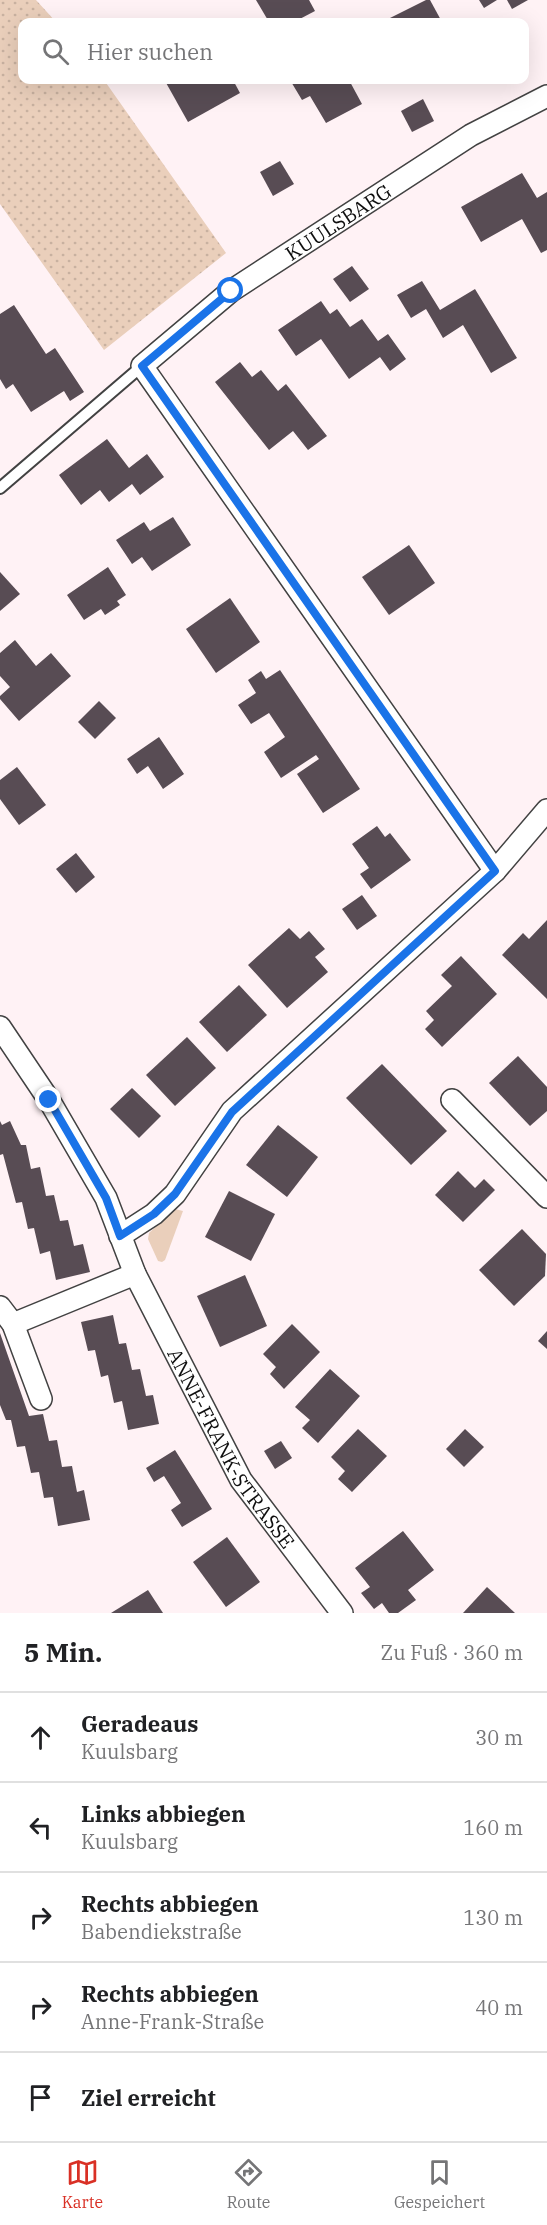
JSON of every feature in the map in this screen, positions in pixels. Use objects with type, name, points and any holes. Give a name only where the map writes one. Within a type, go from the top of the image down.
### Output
[{"type":"street","name":"KUULSBARG","points":[[142,366],[231,291],[471,135],[547,96]]},
{"type":"street","points":[[142,366],[495,871]]},
{"type":"street","points":[[120,1236],[154,1214],[175,1194],[232,1112],[495,871],[547,810]]},
{"type":"street","name":"ANNE-FRANK-STRASSE","points":[[0,1027],[49,1100],[106,1198],[135,1274],[241,1480],[342,1613]]},
{"type":"street","points":[[452,1100],[547,1197]]},
{"type":"street","points":[[13,1324],[135,1274]]},
{"type":"street","points":[[0,1307],[13,1324],[41,1399]]},
{"type":"lane","name":"KUULSBARG","points":[[0,488],[142,366]]},
{"type":"shaded area","points":[[0,0],[36,0],[52,18],[18,18],[18,84],[107,84],[226,253],[104,350],[0,204]]},
{"type":"shaded area","points":[[175,1209],[183,1211],[165,1260],[158,1261],[148,1239],[149,1233]]},
{"type":"building","points":[[256,0],[309,0],[315,11],[302,18],[267,18]]},
{"type":"building","points":[[430,0],[440,18],[390,18]]},
{"type":"building","points":[[479,0],[497,0],[484,8]]},
{"type":"building","points":[[507,0],[528,0],[512,9]]},
{"type":"building","points":[[167,84],[235,84],[240,93],[188,122]]},
{"type":"building","points":[[292,84],[351,84],[362,104],[326,123],[310,96],[302,100]]},
{"type":"building","points":[[423,99],[434,121],[412,132],[401,111]]},
{"type":"building","points":[[280,161],[294,184],[273,196],[260,172]]},
{"type":"building","points":[[522,173],[537,198],[547,192],[547,250],[541,253],[522,219],[481,242],[461,207]]},
{"type":"building","points":[[352,266],[369,289],[350,302],[333,279]]},
{"type":"building","points":[[422,281],[440,310],[475,289],[517,358],[491,373],[463,325],[443,338],[426,309],[411,318],[397,295]]},
{"type":"building","points":[[321,301],[330,314],[337,309],[350,327],[362,319],[378,341],[388,334],[406,359],[390,371],[380,357],[349,379],[321,339],[296,356],[278,330]]},
{"type":"building","points":[[14,305],[46,354],[55,348],[84,392],[70,401],[64,391],[31,412],[13,384],[6,389],[0,379],[0,314]]},
{"type":"building","points":[[240,362],[252,377],[261,370],[278,391],[286,384],[327,436],[308,450],[293,431],[269,450],[215,382]]},
{"type":"building","points":[[107,439],[129,468],[147,454],[164,477],[140,495],[132,484],[109,502],[100,490],[81,505],[59,475]]},
{"type":"building","points":[[173,517],[191,545],[152,571],[142,557],[132,564],[116,540],[144,522],[150,531]]},
{"type":"building","points":[[409,545],[435,583],[389,615],[362,577]]},
{"type":"building","points":[[108,567],[126,595],[117,601],[120,605],[105,615],[101,609],[84,620],[67,595]]},
{"type":"building","points":[[0,572],[20,594],[0,611]]},
{"type":"building","points":[[230,598],[260,642],[216,673],[186,629]]},
{"type":"building","points":[[15,640],[36,666],[51,653],[71,676],[19,721],[0,699],[0,696],[10,687],[0,676],[0,653]]},
{"type":"building","points":[[280,670],[360,789],[323,813],[297,774],[319,759],[316,755],[281,778],[264,752],[285,737],[269,713],[251,724],[238,705],[256,693],[248,680],[261,671],[266,679]]},
{"type":"building","points":[[99,701],[116,718],[95,739],[78,722]]},
{"type":"building","points":[[159,737],[184,774],[163,789],[148,766],[137,774],[127,759]]},
{"type":"building","points":[[17,767],[46,805],[19,825],[0,799],[0,780]]},
{"type":"building","points":[[377,826],[385,837],[390,833],[411,860],[371,889],[360,874],[369,868],[352,844]]},
{"type":"building","points":[[76,853],[95,877],[76,893],[56,869]]},
{"type":"building","points":[[362,895],[377,916],[357,930],[342,909]]},
{"type":"building","points":[[547,920],[547,999],[502,955],[523,933],[529,939]]},
{"type":"building","points":[[289,928],[300,939],[309,931],[325,949],[315,957],[328,972],[287,1008],[248,965]]},
{"type":"building","points":[[461,956],[497,994],[442,1047],[425,1029],[434,1020],[426,1011],[452,986],[441,975]]},
{"type":"building","points":[[239,985],[267,1015],[227,1052],[199,1022]]},
{"type":"building","points":[[187,1037],[216,1068],[175,1106],[146,1075]]},
{"type":"building","points":[[518,1056],[547,1087],[547,1111],[530,1126],[489,1083]]},
{"type":"building","points":[[382,1064],[447,1131],[411,1165],[346,1098]]},
{"type":"building","points":[[132,1088],[161,1116],[139,1138],[110,1109]]},
{"type":"building","points":[[0,1121],[2,1125],[10,1121],[21,1145],[26,1145],[31,1169],[40,1167],[46,1196],[54,1195],[60,1221],[68,1220],[74,1246],[83,1244],[90,1272],[56,1280],[50,1251],[40,1254],[34,1228],[28,1229],[22,1202],[16,1203],[3,1154],[0,1155]]},
{"type":"building","points":[[278,1125],[318,1157],[287,1197],[246,1165]]},
{"type":"building","points":[[458,1171],[475,1188],[484,1179],[495,1190],[463,1222],[435,1195]]},
{"type":"building","points":[[229,1191],[275,1214],[251,1261],[205,1237]]},
{"type":"building","points":[[522,1229],[546,1254],[545,1276],[514,1306],[479,1270]]},
{"type":"building","points":[[245,1275],[267,1326],[220,1347],[197,1296]]},
{"type":"building","points":[[113,1315],[119,1344],[126,1343],[132,1370],[140,1369],[146,1396],[153,1395],[159,1424],[128,1430],[122,1401],[114,1403],[108,1375],[101,1377],[95,1350],[88,1351],[81,1322]]},
{"type":"building","points":[[292,1324],[320,1352],[284,1389],[270,1374],[276,1367],[263,1354]]},
{"type":"building","points":[[547,1331],[547,1349],[538,1341]]},
{"type":"building","points":[[0,1333],[29,1416],[43,1414],[49,1441],[57,1440],[62,1467],[72,1466],[77,1492],[84,1490],[90,1520],[58,1526],[53,1497],[44,1498],[39,1472],[31,1473],[25,1446],[17,1447],[11,1420],[6,1420],[0,1405]]},
{"type":"building","points":[[330,1369],[360,1396],[318,1443],[302,1428],[310,1420],[295,1407]]},
{"type":"building","points":[[358,1429],[387,1456],[352,1492],[338,1479],[345,1471],[331,1457]]},
{"type":"building","points":[[465,1429],[484,1447],[464,1467],[446,1449]]},
{"type":"building","points":[[281,1441],[292,1458],[275,1469],[264,1451]]},
{"type":"building","points":[[175,1450],[212,1509],[182,1527],[171,1510],[181,1503],[164,1476],[154,1482],[146,1468]]},
{"type":"building","points":[[403,1531],[434,1570],[408,1590],[416,1600],[398,1613],[389,1613],[382,1603],[374,1609],[361,1593],[370,1587],[355,1568]]},
{"type":"building","points":[[227,1537],[260,1582],[226,1607],[193,1562]]},
{"type":"building","points":[[487,1587],[515,1613],[463,1613]]},
{"type":"building","points":[[148,1590],[163,1613],[111,1613]]},
{"type":"route","points":[[49,1100],[106,1198],[120,1236],[154,1214],[175,1194],[232,1112],[495,871],[142,366],[231,291]]}]
